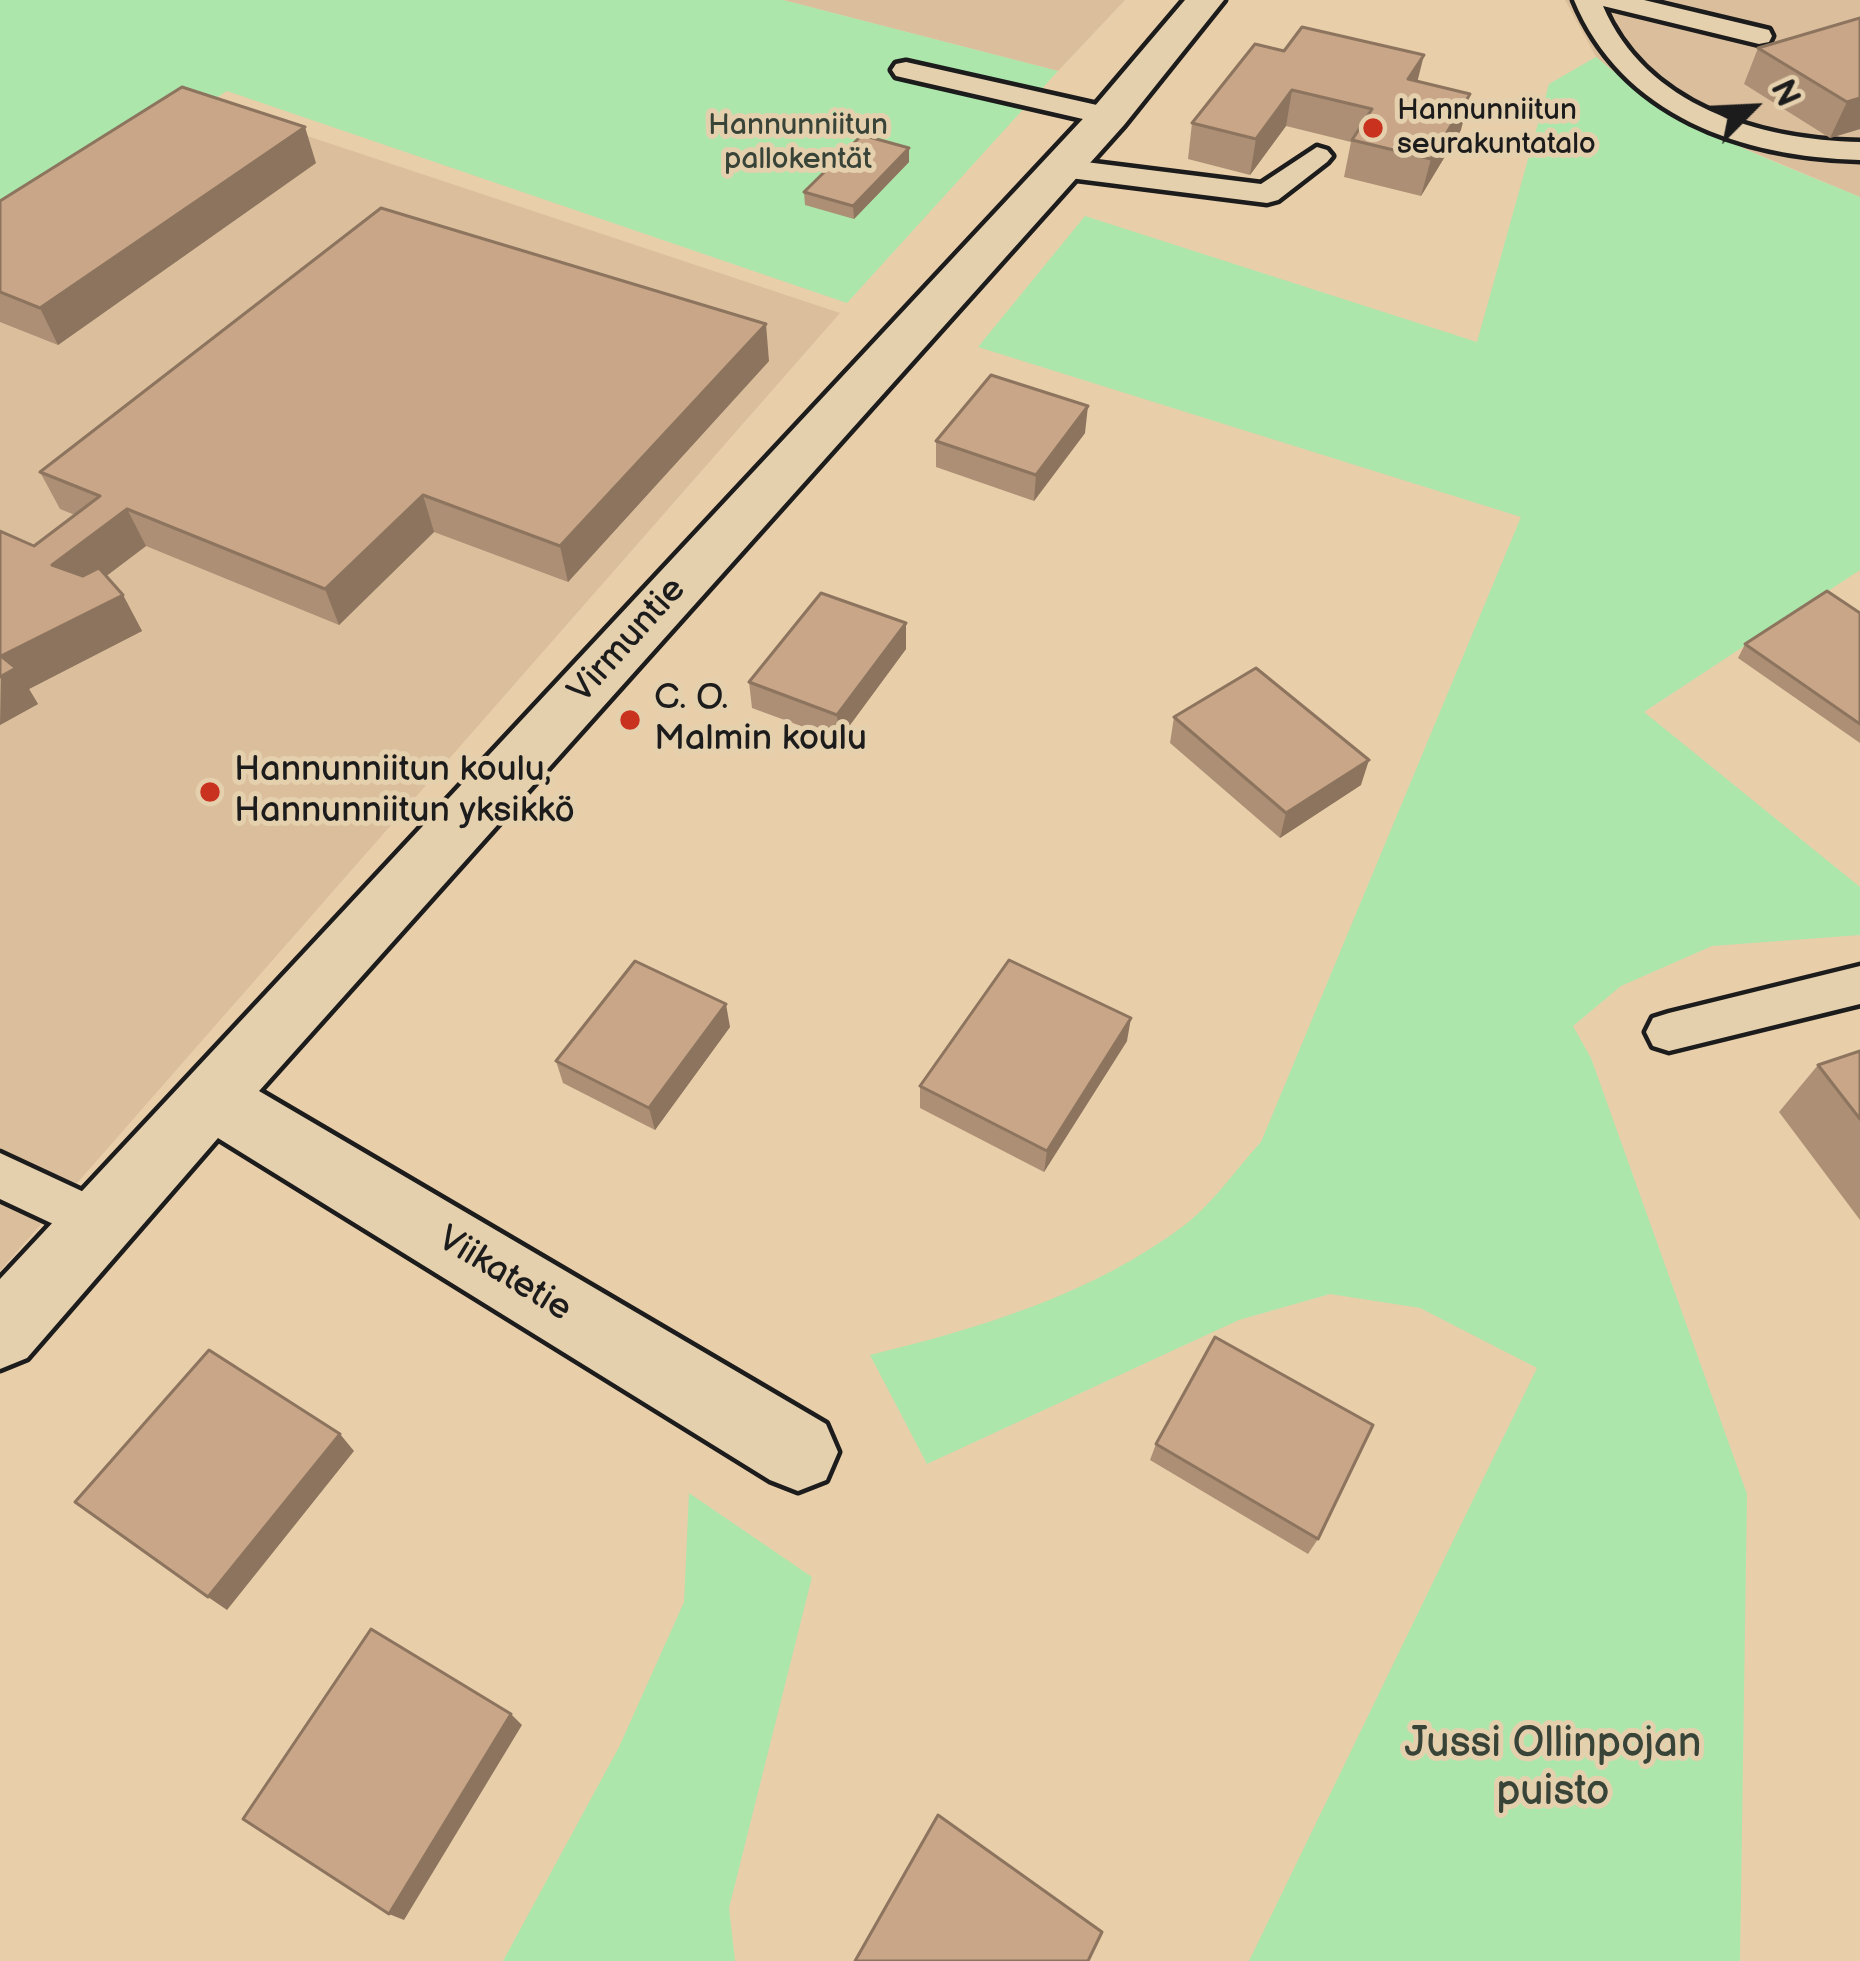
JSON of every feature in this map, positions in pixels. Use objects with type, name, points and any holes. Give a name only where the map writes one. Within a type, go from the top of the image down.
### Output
[{"type":"street","name":"Virmuntie","points":[[0,1334],[209,1097],[1109,116],[1205,0]]},
{"type":"street","name":"Viikatetie","points":[[209,1097],[798,1452]]},
{"type":"lane","points":[[1587,0],[1611,48],[1672,104],[1752,139],[1811,152],[1860,152]]},
{"type":"lane","points":[[1611,0],[1759,36]]},
{"type":"lane","points":[[906,70],[1109,116]]},
{"type":"lane","points":[[1062,168],[1267,194],[1317,156]]},
{"type":"lane","points":[[1669,1032],[1860,985]]},
{"type":"lane","points":[[0,1175],[98,1222]]},
{"type":"shaded area","points":[[783,0],[1125,0],[1058,71]]},
{"type":"shaded area","points":[[1565,0],[1860,0],[1860,197],[1688,125],[1636,91],[1596,57]]},
{"type":"shaded area","name":"Hannunniitun koulu, Hannunniitun yksikkö","points":[[196,99],[840,313],[0,1271],[0,228]]},
{"type":"green space","name":"Hannunniitun pallokentät","points":[[0,0],[783,0],[1058,71],[847,303],[227,91],[0,235]]},
{"type":"green space","name":"Jussi Ollinpojan puisto","points":[[1596,57],[1690,122],[1860,197],[1860,570],[1644,712],[1860,887],[1860,935],[1712,946],[1621,986],[1573,1026],[1591,1058],[1747,1494],[1740,1961],[1249,1961],[1537,1368],[1420,1308],[1330,1294],[1239,1320],[927,1464],[870,1355],[1035,1306],[1113,1270],[1186,1224],[1261,1142],[1521,517],[978,347],[1085,216],[1477,342],[1549,84]]},
{"type":"green space","points":[[689,1493],[812,1577],[729,1908],[735,1961],[503,1961],[619,1747],[684,1602]]},
{"type":"building","points":[[1860,18],[1860,98],[1847,102],[1758,48]]},
{"type":"building","points":[[1302,27],[1424,55],[1408,79],[1470,94],[1431,159],[1352,140],[1372,109],[1292,90],[1256,139],[1192,123],[1255,44],[1284,51]]},
{"type":"building","points":[[182,87],[305,127],[40,308],[0,292],[0,201]]},
{"type":"building","points":[[862,135],[909,148],[853,206],[804,192]]},
{"type":"building","points":[[381,208],[766,324],[560,546],[423,495],[325,589],[127,509],[52,565],[83,576],[99,568],[123,595],[1,656],[16,668],[0,677],[0,531],[34,546],[100,496],[40,472]]},
{"type":"building","points":[[991,375],[1088,406],[1036,475],[936,441]]},
{"type":"building","points":[[1827,591],[1860,613],[1860,724],[1745,644]]},
{"type":"building","points":[[821,593],[906,623],[837,715],[749,682]]},
{"type":"building","points":[[1256,668],[1369,760],[1286,813],[1174,717]]},
{"type":"building","points":[[1009,960],[1131,1018],[1047,1151],[920,1086]]},
{"type":"building","points":[[635,961],[726,1004],[649,1108],[556,1061]]},
{"type":"building","points":[[1860,1051],[1860,1119],[1818,1065]]},
{"type":"building","points":[[1215,1337],[1373,1425],[1318,1539],[1156,1444]]},
{"type":"building","points":[[209,1350],[340,1434],[208,1597],[75,1502]]},
{"type":"building","points":[[371,1629],[511,1714],[389,1914],[243,1819]]},
{"type":"building","points":[[938,1815],[1102,1932],[1088,1961],[855,1961]]},
{"type":"place","name":"Hannunniitun seurakuntatalo","points":[[1373,128]]},
{"type":"place","name":"C. O. Malmin koulu","points":[[630,720]]},
{"type":"place","name":"Hannunniitun koulu, Hannunniitun yksikkö","points":[[210,792]]}]
